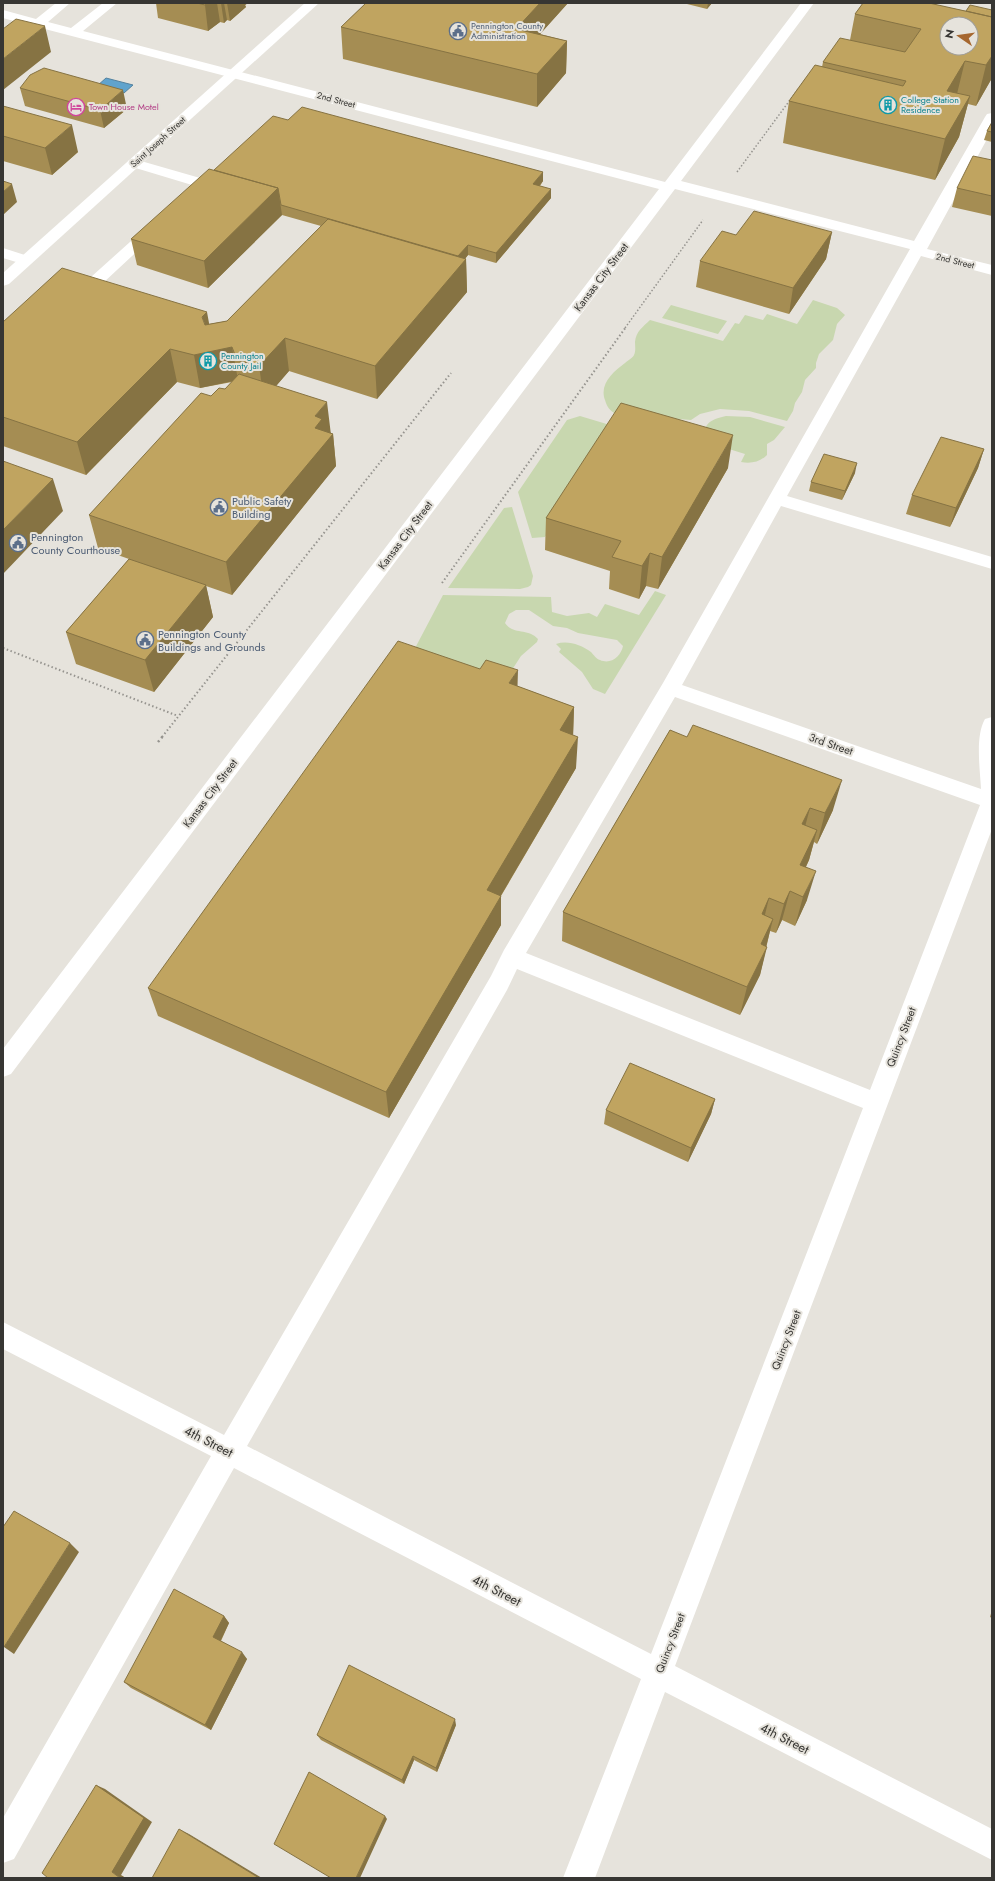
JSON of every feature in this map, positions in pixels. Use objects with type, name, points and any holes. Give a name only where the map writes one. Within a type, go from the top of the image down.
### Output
[{"type":"street","points":[[3,51],[64,3]]},
{"type":"street","points":[[73,32],[111,3]]},
{"type":"street","name":"Saint Joseph Street","points":[[3,281],[313,3]]},
{"type":"street","name":"Kansas City Street","points":[[3,1067],[808,3]]},
{"type":"street","name":"2nd Street","points":[[3,14],[670,185],[720,196],[992,270]]},
{"type":"street","points":[[3,1848],[229,1451],[499,983],[512,957],[670,688],[919,249],[992,117]]},
{"type":"street","points":[[97,280],[202,183],[134,163]]},
{"type":"street","points":[[3,253],[26,260]]},
{"type":"street","points":[[777,499],[992,563]]},
{"type":"street","name":"3rd Street","points":[[670,688],[992,801]]},
{"type":"street","points":[[992,724],[989,758],[992,797]]},
{"type":"street","name":"Quincy Street","points":[[579,1878],[992,801]]},
{"type":"street","points":[[512,957],[876,1103]]},
{"type":"street","name":"4th Street","points":[[3,1335],[992,1845]]},
{"type":"path","points":[[442,583],[808,76]]},
{"type":"path","points":[[158,742],[451,373]]},
{"type":"path","points":[[3,648],[178,716]]},
{"type":"green space","points":[[813,300],[837,308],[845,315],[837,324],[833,340],[819,354],[816,368],[805,380],[802,392],[787,421],[749,411],[720,409],[700,414],[691,420],[616,414],[610,410],[607,405],[604,389],[608,379],[616,370],[632,358],[635,352],[637,335],[650,320],[723,341],[735,323],[739,324],[745,315],[763,320],[767,314],[797,324]]},
{"type":"green space","points":[[671,305],[727,321],[718,334],[662,318]]},
{"type":"green space","points":[[580,416],[610,425],[601,453],[545,537],[532,538],[518,492],[567,420]]},
{"type":"green space","points":[[726,416],[750,417],[785,427],[774,440],[767,444],[767,455],[755,462],[741,462],[745,454],[703,441],[708,423]]},
{"type":"green space","points":[[512,507],[533,576],[531,585],[520,589],[448,588],[504,508]]},
{"type":"green space","points":[[655,591],[666,595],[605,694],[593,689],[582,672],[559,652],[561,649],[556,644],[570,643],[579,645],[591,652],[597,659],[604,661],[615,659],[622,650],[623,646],[617,640],[578,633],[567,628],[553,626],[529,610],[516,610],[509,614],[505,623],[512,629],[530,634],[538,639],[537,642],[521,656],[506,679],[413,652],[443,595],[551,597],[552,612],[567,616],[589,613],[597,617],[605,604],[639,615]]},
{"type":"water","points":[[106,78],[133,85],[124,93],[97,86]]},
{"type":"building","points":[[366,3],[540,3],[516,29],[567,41],[537,74],[341,27]]},
{"type":"building","points":[[863,3],[929,3],[992,17],[992,56],[986,65],[965,61],[947,91],[970,96],[945,139],[789,101],[815,65],[903,86],[906,81],[823,62],[840,38],[905,52],[921,29],[855,14]]},
{"type":"building","points":[[970,5],[992,10],[992,17],[966,11]]},
{"type":"building","points":[[16,19],[45,26],[3,59],[3,29]]},
{"type":"building","points":[[44,68],[123,90],[100,110],[20,88],[30,75]]},
{"type":"building","points":[[3,106],[72,125],[45,148],[3,136]]},
{"type":"building","points":[[302,107],[543,172],[533,184],[551,189],[496,253],[468,245],[458,256],[281,205],[278,188],[214,170],[273,116],[288,120]]},
{"type":"building","points":[[992,122],[992,132],[987,131]]},
{"type":"building","points":[[973,156],[992,160],[992,196],[957,188]]},
{"type":"building","points":[[209,169],[278,188],[204,261],[131,239]]},
{"type":"building","points":[[3,181],[12,184],[3,192]]},
{"type":"building","points":[[754,211],[832,232],[793,288],[700,261],[722,231],[736,235]]},
{"type":"building","name":"Pennington County Jail","points":[[328,219],[466,259],[375,366],[285,338],[259,366],[237,360],[232,347],[194,355],[170,349],[77,442],[3,417],[3,322],[62,268],[207,312],[202,317],[205,325],[227,321]]},
{"type":"building","name":"Public Safety Building","points":[[239,374],[327,402],[315,416],[322,419],[315,428],[333,434],[226,562],[89,515],[201,393],[211,396],[219,388],[225,389]]},
{"type":"building","points":[[621,403],[733,435],[662,557],[650,553],[642,566],[612,557],[621,541],[546,518]]},
{"type":"building","points":[[941,437],[984,449],[956,508],[912,495]]},
{"type":"building","points":[[824,454],[857,463],[845,491],[811,482]]},
{"type":"building","points":[[3,461],[53,479],[3,530]]},
{"type":"building","points":[[129,559],[206,585],[145,660],[66,632]]},
{"type":"building","points":[[398,641],[480,669],[486,660],[518,670],[509,683],[574,707],[560,730],[578,737],[487,890],[501,896],[386,1092],[148,988]]},
{"type":"building","points":[[693,725],[842,780],[825,813],[810,808],[802,824],[817,830],[800,865],[816,871],[803,897],[790,891],[784,904],[769,898],[762,914],[773,919],[761,944],[767,947],[747,987],[563,912],[670,730],[687,737]]},
{"type":"building","points":[[630,1063],[715,1099],[691,1148],[606,1110]]},
{"type":"building","points":[[14,1511],[70,1543],[4,1647],[3,1527]]},
{"type":"building","points":[[174,1589],[224,1616],[213,1637],[242,1652],[205,1725],[124,1682]]},
{"type":"building","points":[[349,1665],[455,1719],[436,1768],[413,1756],[402,1780],[317,1735]]},
{"type":"building","points":[[309,1772],[385,1816],[356,1878],[331,1878],[274,1844]]},
{"type":"building","points":[[96,1785],[144,1818],[112,1872],[120,1878],[48,1878],[42,1873]]},
{"type":"building","points":[[179,1829],[259,1878],[152,1878]]},
{"type":"place","name":"Pennington County Administration","points":[[458,31]]},
{"type":"place","name":"College Station Residence","points":[[888,105]]},
{"type":"place","name":"Town House Motel","points":[[76,107]]},
{"type":"place","name":"Pennington County Jail","points":[[208,361]]},
{"type":"place","name":"Public Safety Building","points":[[219,507]]},
{"type":"place","name":"Pennington County Courthouse","points":[[18,543]]},
{"type":"place","name":"Pennington County Buildings and Grounds","points":[[145,640]]}]
